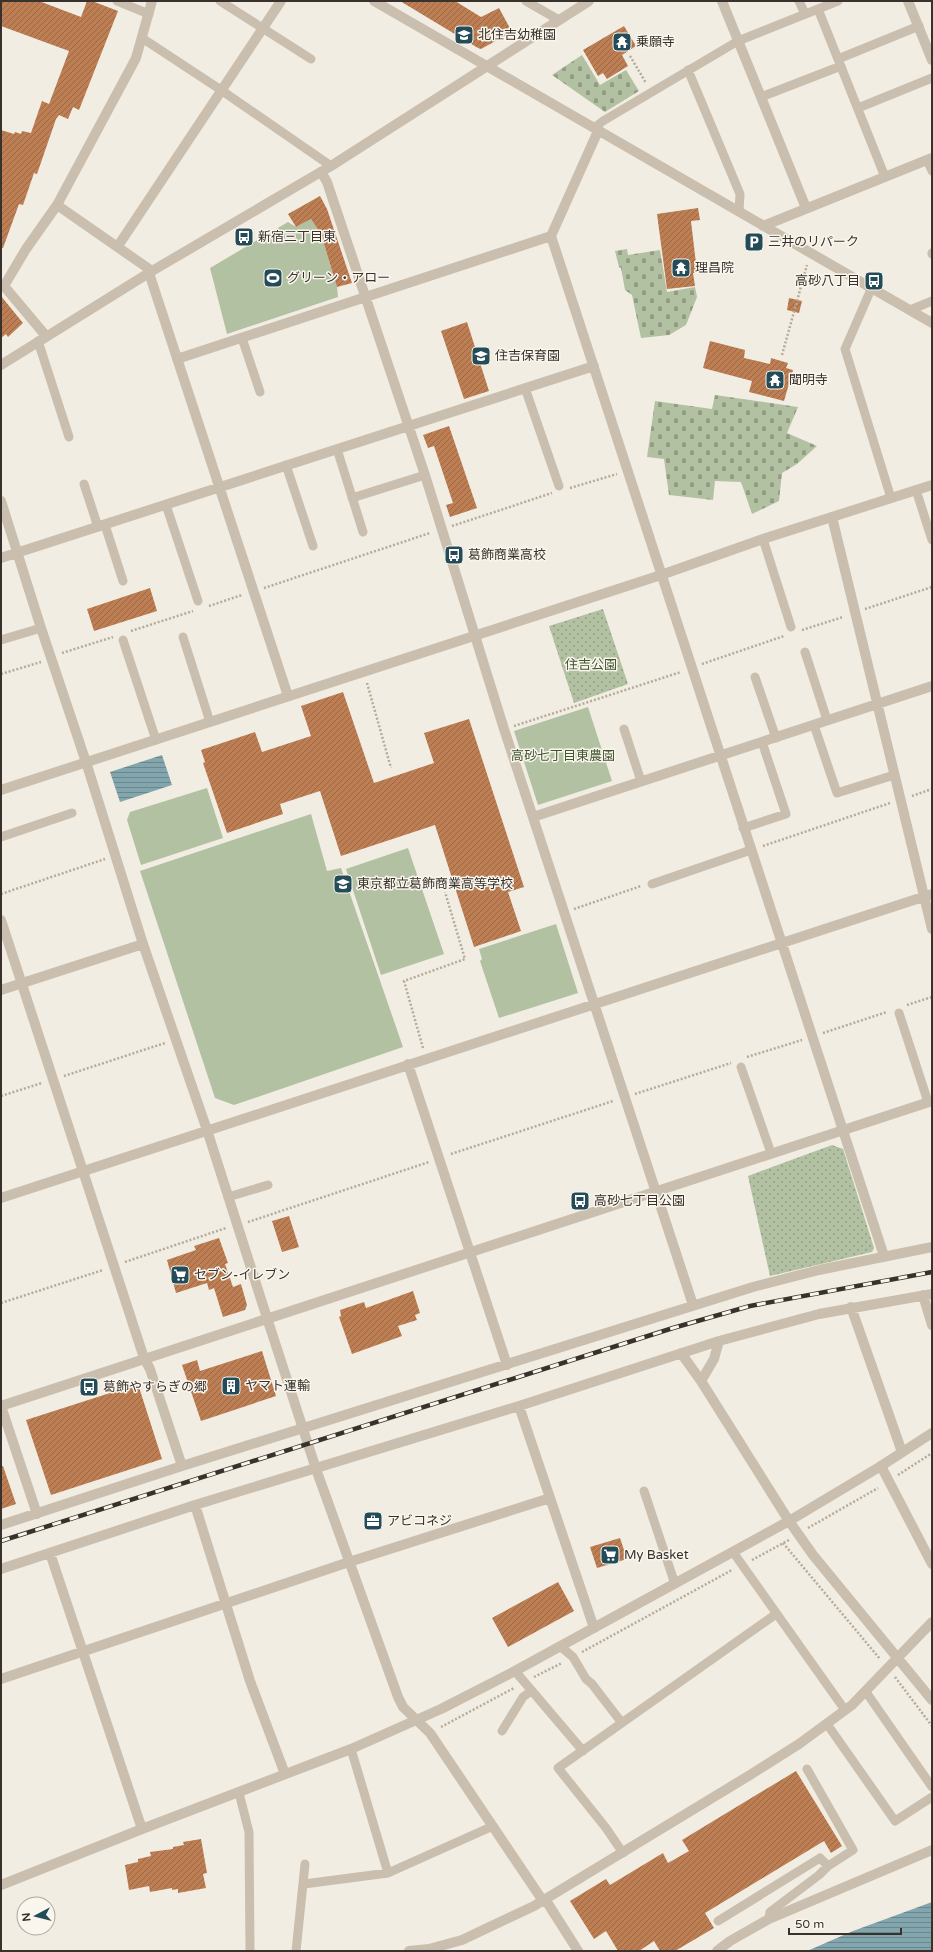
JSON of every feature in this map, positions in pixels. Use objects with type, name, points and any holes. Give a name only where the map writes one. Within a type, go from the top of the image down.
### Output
[{"type":"street","points":[[42,338],[4,286],[26,248],[57,205],[136,58],[152,1]]},
{"type":"street","points":[[118,246],[281,1]]},
{"type":"street","points":[[374,1],[390,5],[486,66],[810,253],[872,287],[930,322],[932,332]]},
{"type":"street","points":[[1,365],[42,338],[151,272],[331,166],[588,1]]},
{"type":"street","points":[[722,1],[806,208]]},
{"type":"street","points":[[908,1],[932,60]]},
{"type":"street","points":[[596,130],[551,236],[743,828],[813,1036],[884,1256]]},
{"type":"street","points":[[763,226],[930,159]]},
{"type":"street","points":[[321,172],[327,182],[424,474],[504,729],[693,1305]]},
{"type":"street","points":[[57,205],[118,246],[151,272],[177,359],[288,696]]},
{"type":"street","points":[[177,359],[551,236]]},
{"type":"street","points":[[1,558],[594,366]]},
{"type":"street","points":[[1,790],[661,575],[932,484]]},
{"type":"street","points":[[1,501],[41,628],[86,762],[143,944],[207,1130],[302,1428],[398,1697],[403,1707],[430,1733],[578,1951]]},
{"type":"street","points":[[832,517],[899,800],[928,895],[932,929]]},
{"type":"street","points":[[533,817],[932,686]]},
{"type":"street","points":[[1,1198],[928,895]]},
{"type":"street","points":[[1,920],[144,1358],[150,1369],[182,1466]]},
{"type":"street","points":[[1,990],[143,944]]},
{"type":"street","points":[[408,1064],[507,1365]]},
{"type":"street","points":[[37,1514],[1,1406],[930,1101]]},
{"type":"street","points":[[1,1525],[182,1466],[507,1365],[693,1305],[760,1285],[884,1256],[932,1247]]},
{"type":"street","points":[[1,1569],[195,1506],[519,1406],[719,1341],[851,1307],[928,1294],[932,1325]]},
{"type":"street","points":[[851,1307],[902,1452]]},
{"type":"street","points":[[701,1381],[714,1359],[719,1341]]},
{"type":"street","points":[[681,1353],[701,1381],[789,1521],[813,1555],[932,1700]]},
{"type":"street","points":[[519,1406],[594,1628]]},
{"type":"street","points":[[1,1885],[142,1829],[239,1793],[352,1748],[416,1720],[514,1671],[789,1521],[881,1466],[932,1433]]},
{"type":"street","points":[[881,1466],[932,1564]]},
{"type":"street","points":[[1,1679],[349,1562],[550,1498]]},
{"type":"street","points":[[195,1506],[250,1681],[285,1774]]},
{"type":"street","points":[[50,1552],[142,1829]]},
{"type":"street","points":[[409,1951],[430,1948],[462,1940],[544,1900],[786,1752],[828,1724],[866,1692],[932,1622]]},
{"type":"street","points":[[717,1951],[730,1941],[769,1919],[932,1850]]},
{"type":"lane","points":[[117,1],[149,14]]},
{"type":"lane","points":[[220,1],[311,59]]},
{"type":"lane","points":[[526,1],[558,20]]},
{"type":"lane","points":[[799,1],[805,14]]},
{"type":"lane","points":[[596,130],[603,121],[738,41],[838,1]]},
{"type":"lane","points":[[818,9],[885,177]]},
{"type":"lane","points":[[761,97],[918,26]]},
{"type":"lane","points":[[142,38],[221,90],[331,166]]},
{"type":"lane","points":[[688,70],[740,194],[739,212]]},
{"type":"lane","points":[[858,108],[932,78]]},
{"type":"lane","points":[[930,159],[932,171]]},
{"type":"lane","points":[[872,287],[845,349],[891,498]]},
{"type":"lane","points":[[910,310],[932,301]]},
{"type":"lane","points":[[42,338],[68,437]]},
{"type":"lane","points":[[242,338],[260,392]]},
{"type":"lane","points":[[524,388],[560,489]]},
{"type":"lane","points":[[337,449],[363,532]]},
{"type":"lane","points":[[286,465],[313,546]]},
{"type":"lane","points":[[352,498],[424,474]]},
{"type":"lane","points":[[84,484],[123,581]]},
{"type":"lane","points":[[916,490],[932,540]]},
{"type":"lane","points":[[166,505],[200,604]]},
{"type":"lane","points":[[763,540],[795,629]]},
{"type":"lane","points":[[1,640],[41,628]]},
{"type":"lane","points":[[183,637],[210,722]]},
{"type":"lane","points":[[119,638],[156,740]]},
{"type":"lane","points":[[805,652],[827,720]]},
{"type":"lane","points":[[755,678],[776,738]]},
{"type":"lane","points":[[814,725],[837,793],[894,774]]},
{"type":"lane","points":[[624,728],[641,781]]},
{"type":"lane","points":[[743,828],[786,814],[762,742]]},
{"type":"lane","points":[[1,837],[72,813]]},
{"type":"lane","points":[[652,884],[751,850]]},
{"type":"lane","points":[[897,1010],[930,1101]]},
{"type":"lane","points":[[740,1064],[771,1153]]},
{"type":"lane","points":[[228,1197],[268,1185]]},
{"type":"lane","points":[[644,1491],[675,1584]]},
{"type":"lane","points":[[733,1552],[845,1710]]},
{"type":"lane","points":[[623,1853],[606,1828],[558,1768],[776,1614]]},
{"type":"lane","points":[[560,1646],[572,1657],[586,1679],[592,1684],[622,1723]]},
{"type":"lane","points":[[514,1671],[582,1751]]},
{"type":"lane","points":[[502,1731],[523,1698],[531,1691]]},
{"type":"lane","points":[[866,1692],[932,1787]]},
{"type":"lane","points":[[828,1724],[895,1821],[932,1797]]},
{"type":"lane","points":[[352,1748],[388,1873]]},
{"type":"lane","points":[[769,1919],[770,1912],[819,1875],[828,1866],[854,1850],[807,1770]]},
{"type":"lane","points":[[239,1793],[249,1832],[250,1951]]},
{"type":"lane","points":[[304,1884],[388,1873],[493,1826]]},
{"type":"lane","points":[[718,1921],[820,1858],[828,1866]]},
{"type":"lane","points":[[296,1951],[305,1864]]},
{"type":"path","points":[[630,56],[652,92]]},
{"type":"path","points":[[782,355],[794,305],[810,253]]},
{"type":"path","points":[[200,604],[254,592],[442,530],[560,489],[618,473]]},
{"type":"path","points":[[795,629],[932,587]]},
{"type":"path","points":[[129,632],[195,611]]},
{"type":"path","points":[[504,729],[692,668],[785,635]]},
{"type":"path","points":[[60,654],[119,638]]},
{"type":"path","points":[[1,674],[43,661]]},
{"type":"path","points":[[363,671],[391,768]]},
{"type":"path","points":[[751,850],[932,789]]},
{"type":"path","points":[[1,894],[108,858]]},
{"type":"path","points":[[564,912],[652,884]]},
{"type":"path","points":[[427,1058],[404,981],[466,959],[445,892]]},
{"type":"path","points":[[746,1058],[897,1010],[932,997]]},
{"type":"path","points":[[63,1076],[165,1043]]},
{"type":"path","points":[[246,1223],[439,1158],[625,1098],[740,1064]]},
{"type":"path","points":[[1,1096],[42,1083]]},
{"type":"path","points":[[124,1262],[230,1227]]},
{"type":"path","points":[[1,1303],[106,1269]]},
{"type":"path","points":[[430,1733],[799,1535],[888,1482],[932,1453]]},
{"type":"path","points":[[783,1543],[888,1668],[932,1726]]},
{"type":"green space","points":[[582,55],[600,85],[626,70],[639,91],[605,112],[552,75]]},
{"type":"green space","name":"グリーン・アロー","points":[[311,219],[321,234],[337,287],[338,297],[227,334],[210,268],[288,222],[296,227]]},
{"type":"green space","points":[[627,249],[628,255],[660,250],[667,292],[695,287],[697,297],[686,325],[669,335],[641,338],[632,295],[625,290],[621,268],[619,267],[615,251]]},
{"type":"green space","points":[[715,395],[798,407],[787,433],[817,446],[797,464],[782,473],[779,501],[752,514],[741,482],[715,481],[713,500],[669,495],[664,459],[647,457],[655,401],[712,409]]},
{"type":"green space","name":"住吉公園","points":[[603,609],[628,684],[574,703],[549,626]]},
{"type":"green space","name":"高砂七丁目東農園","points":[[588,707],[612,781],[538,805],[514,731]]},
{"type":"green space","points":[[207,788],[223,838],[141,865],[127,820],[130,812]]},
{"type":"green space","points":[[311,814],[327,871],[341,868],[403,1047],[234,1105],[215,1098],[140,871]]},
{"type":"green space","points":[[408,848],[444,954],[381,975],[346,869]]},
{"type":"green space","points":[[556,924],[578,993],[499,1018],[480,961],[482,959],[479,949]]},
{"type":"green space","points":[[832,1145],[843,1149],[874,1248],[872,1252],[770,1276],[748,1176]]},
{"type":"water","points":[[162,755],[172,785],[120,802],[110,772]]},
{"type":"water","points":[[932,1902],[932,1951],[807,1951],[853,1931]]},
{"type":"building","points":[[1,1],[39,1],[81,17],[87,1],[92,1],[118,11],[79,110],[73,107],[68,119],[59,115],[56,119],[37,174],[34,173],[23,205],[19,204],[3,248],[1,248],[1,130],[14,134],[15,132],[21,134],[22,131],[31,133],[42,101],[49,104],[69,51],[1,26]]},
{"type":"building","points":[[400,1],[455,1],[481,17],[499,8],[512,32],[481,49]]},
{"type":"building","points":[[624,26],[636,46],[622,55],[628,66],[607,79],[603,73],[598,76],[583,50]]},
{"type":"building","points":[[320,196],[327,209],[352,283],[337,287],[321,234],[311,219],[296,227],[288,214]]},
{"type":"building","points":[[698,208],[700,220],[691,221],[697,272],[693,273],[695,286],[667,289],[657,214]]},
{"type":"building","points":[[1,296],[23,323],[8,337],[6,334],[1,338]]},
{"type":"building","points":[[789,298],[802,301],[799,313],[787,310]]},
{"type":"building","points":[[467,322],[489,391],[464,399],[441,331]]},
{"type":"building","points":[[710,341],[745,350],[744,358],[770,364],[771,358],[788,363],[786,368],[793,370],[784,401],[749,392],[752,381],[703,368]]},
{"type":"building","points":[[449,426],[477,508],[450,517],[446,505],[453,503],[434,446],[428,448],[423,435]]},
{"type":"building","points":[[150,588],[157,611],[94,631],[87,609]]},
{"type":"building","points":[[343,692],[374,783],[434,763],[424,733],[469,719],[524,887],[508,892],[521,931],[474,947],[435,825],[341,856],[320,791],[280,804],[283,814],[227,833],[203,763],[205,762],[201,750],[255,732],[262,752],[311,736],[301,706]]},
{"type":"building","points":[[289,1216],[299,1247],[282,1252],[272,1221]]},
{"type":"building","points":[[219,1238],[228,1263],[225,1264],[233,1287],[241,1284],[247,1305],[245,1310],[223,1317],[214,1288],[209,1290],[207,1283],[176,1293],[167,1260],[196,1250],[194,1246]]},
{"type":"building","points":[[413,1291],[420,1313],[415,1315],[417,1320],[398,1326],[402,1336],[352,1354],[339,1317],[341,1316],[340,1310],[364,1302],[366,1308]]},
{"type":"building","name":"ヤマト運輸","points":[[262,1351],[276,1396],[201,1421],[182,1365],[197,1360],[200,1371]]},
{"type":"building","points":[[138,1384],[162,1459],[51,1495],[26,1420]]},
{"type":"building","points":[[1,1466],[3,1466],[16,1504],[1,1509]]},
{"type":"building","points":[[620,1538],[627,1559],[597,1568],[590,1547]]},
{"type":"building","points":[[558,1582],[574,1611],[508,1647],[492,1618]]},
{"type":"building","points":[[796,1771],[842,1846],[831,1853],[824,1841],[705,1913],[714,1928],[675,1951],[660,1951],[654,1941],[639,1951],[618,1951],[606,1931],[594,1939],[570,1901],[606,1879],[610,1885],[663,1853],[668,1863],[689,1851],[682,1840]]},
{"type":"building","points":[[201,1839],[207,1873],[203,1874],[206,1888],[178,1893],[178,1889],[172,1890],[172,1888],[150,1892],[149,1886],[129,1890],[125,1865],[138,1862],[138,1859],[151,1856],[150,1852],[173,1849],[173,1847],[184,1845],[183,1842]]},
{"type":"railway","points":[[1,1541],[673,1328],[750,1306],[932,1272]]},
{"type":"place","name":"北住吉幼稚園","points":[[464,35]]},
{"type":"place","name":"乗願寺","points":[[622,42]]},
{"type":"place","name":"新宿三丁目東","points":[[244,237]]},
{"type":"place","name":"三井のリパーク","points":[[754,242]]},
{"type":"place","name":"理昌院","points":[[681,268]]},
{"type":"place","name":"グリーン・アロー","points":[[273,278]]},
{"type":"place","name":"高砂八丁目","points":[[874,281]]},
{"type":"place","name":"住吉保育園","points":[[481,356]]},
{"type":"place","name":"聞明寺","points":[[775,380]]},
{"type":"place","name":"葛飾商業高校","points":[[454,555]]},
{"type":"place","name":"東京都立葛飾商業高等学校","points":[[343,884]]},
{"type":"place","name":"高砂七丁目公園","points":[[580,1201]]},
{"type":"place","name":"セブン-イレブン","points":[[180,1275]]},
{"type":"place","name":"ヤマト運輸","points":[[231,1386]]},
{"type":"place","name":"葛飾やすらぎの郷","points":[[89,1387]]},
{"type":"place","name":"アビコネジ","points":[[373,1521]]},
{"type":"place","name":"My Basket","points":[[610,1555]]}]
